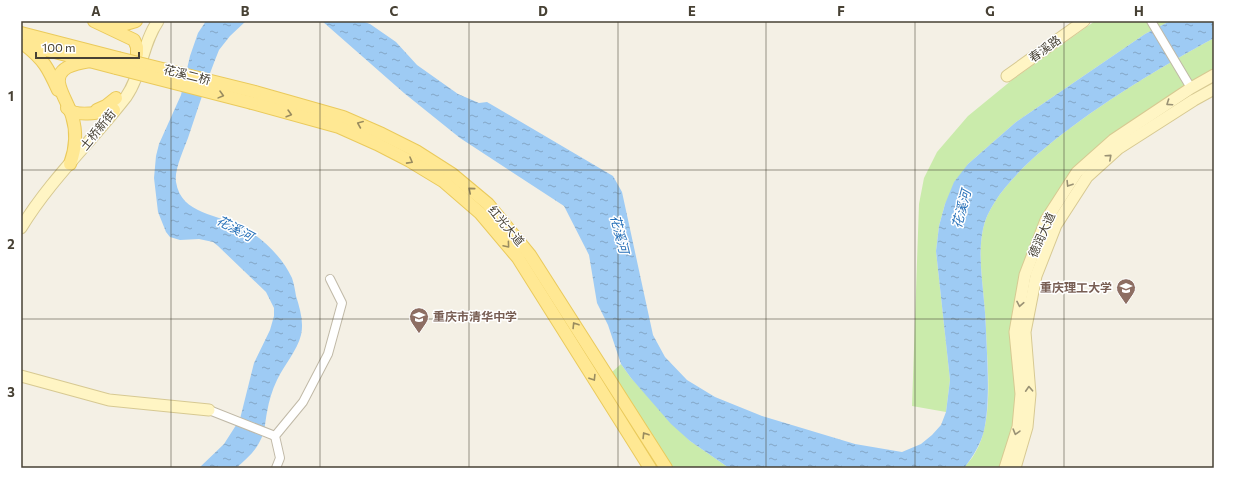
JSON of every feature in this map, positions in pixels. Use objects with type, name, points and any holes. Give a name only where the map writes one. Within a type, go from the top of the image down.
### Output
[{"type":"main road","points":[[110,22],[136,21]]},
{"type":"main road","name":"土桥新街","points":[[21,214],[112,107],[130,90],[141,49],[151,21]]},
{"type":"main road","name":"土桥新街","points":[[141,49],[158,21]]},
{"type":"main road","name":"春溪路","points":[[1007,76],[1084,21]]},
{"type":"main road","points":[[110,22],[134,40],[137,48],[141,49]]},
{"type":"main road","points":[[110,22],[136,34],[141,49]]},
{"type":"main road","points":[[21,30],[36,37],[117,63]]},
{"type":"main road","points":[[22,41],[36,37]]},
{"type":"main road","points":[[22,41],[90,61],[117,63]]},
{"type":"main road","points":[[22,41],[41,58],[67,106],[82,113],[112,107]]},
{"type":"main road","points":[[71,156],[75,133],[59,82],[65,69],[72,64],[90,61]]},
{"type":"main road","name":"花溪二桥","points":[[117,63],[254,98]]},
{"type":"main road","name":"德润大道","points":[[1005,468],[1018,427],[1021,394],[1015,332],[1025,275],[1046,220],[1077,172],[1113,140],[1188,84],[1214,75]]},
{"type":"main road","name":"德润大道","points":[[1015,468],[1027,427],[1030,394],[1025,332],[1026,325],[1036,276],[1056,225],[1087,177],[1118,148],[1214,89]]},
{"type":"main road","name":"红光大道","points":[[254,98],[339,127],[377,144],[410,161],[442,181],[480,213],[518,258],[650,468]]},
{"type":"main road","name":"红光大道","points":[[254,98],[343,117],[382,134],[416,151],[452,174],[488,204],[530,255],[666,468]]},
{"type":"main road","points":[[67,106],[87,111],[112,107]]},
{"type":"main road","name":"土桥新街","points":[[21,228],[71,156],[112,107]]},
{"type":"main road","points":[[21,376],[110,400],[209,410]]},
{"type":"street","points":[[1151,21],[1188,84]]},
{"type":"street","points":[[275,436],[303,402],[328,354],[342,303],[330,279]]},
{"type":"street","points":[[209,410],[275,436]]},
{"type":"street","points":[[275,436],[280,458],[276,468]]},
{"type":"green space","points":[[1095,21],[1170,21],[1145,34],[1016,122],[968,164],[945,204],[939,226],[936,251],[950,380],[946,412],[912,406],[919,204],[924,178],[937,152],[968,116],[1012,80]]},
{"type":"green space","points":[[1214,38],[1214,70],[1184,86],[1110,136],[1042,219],[1012,427],[1000,468],[964,468],[974,455],[980,442],[984,431],[988,404],[981,247],[983,229],[994,202],[1017,175],[1046,147],[1081,120],[1155,72]]},
{"type":"green space","points":[[621,364],[631,378],[690,441],[729,468],[673,468],[612,372]]},
{"type":"water","name":"花溪河","points":[[206,21],[246,21],[230,36],[219,50],[176,172],[176,182],[179,193],[185,201],[193,207],[250,231],[271,249],[283,263],[292,278],[302,320],[302,330],[299,341],[280,374],[272,392],[262,438],[253,452],[236,468],[199,468],[224,444],[240,419],[254,363],[270,330],[274,316],[274,308],[266,292],[213,242],[199,239],[180,240],[170,237],[166,232],[158,212],[154,178],[156,156],[159,144],[181,95],[190,56],[198,33]]},
{"type":"water","name":"花溪河","points":[[322,21],[362,21],[370,24],[396,42],[417,65],[458,94],[479,103],[487,102],[613,176],[622,192],[653,335],[665,357],[687,380],[715,397],[762,416],[855,444],[902,452],[921,444],[932,435],[941,425],[946,412],[950,380],[936,251],[939,226],[945,204],[954,182],[968,164],[1016,122],[1145,34],[1170,21],[1214,21],[1214,38],[1155,72],[1081,120],[1046,147],[1017,175],[994,202],[983,229],[981,247],[988,373],[986,420],[979,444],[964,468],[729,468],[690,441],[671,424],[631,378],[621,364],[608,325],[597,303],[589,255],[564,206],[460,138],[404,93]]},
{"type":"place","name":"重庆理工大学","points":[[1126,305]]},
{"type":"place","name":"重庆市清华中学","points":[[419,334]]}]
